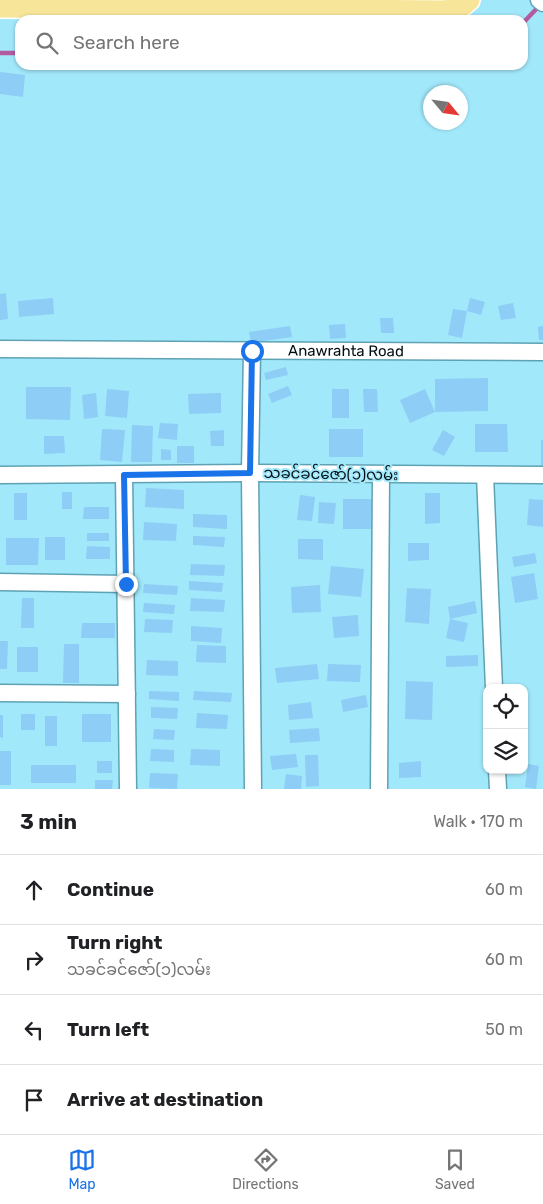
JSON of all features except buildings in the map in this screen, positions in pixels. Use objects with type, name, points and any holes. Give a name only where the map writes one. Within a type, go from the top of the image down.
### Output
[{"type":"main road","points":[[0,7],[51,4],[446,11],[462,6],[469,0]]},
{"type":"street","points":[[539,0],[543,3]]},
{"type":"street","name":"Anawrahta Road","points":[[0,349],[543,352]]},
{"type":"street","points":[[252,351],[250,473],[253,789]]},
{"type":"street","name":"သခင်ခင်ဇော်(၁)လမ်း","points":[[0,475],[250,473],[543,475]]},
{"type":"street","points":[[124,475],[128,789]]},
{"type":"street","points":[[380,789],[381,475]]},
{"type":"street","points":[[485,475],[494,684]]},
{"type":"street","points":[[0,582],[126,584]]},
{"type":"street","points":[[0,692],[127,694]]},
{"type":"street","points":[[497,774],[498,789]]},
{"type":"waterway","points":[[528,18],[541,4]]},
{"type":"waterway","points":[[0,53],[15,53]]},
{"type":"route","points":[[126,584],[124,475],[250,473],[252,351]]}]
